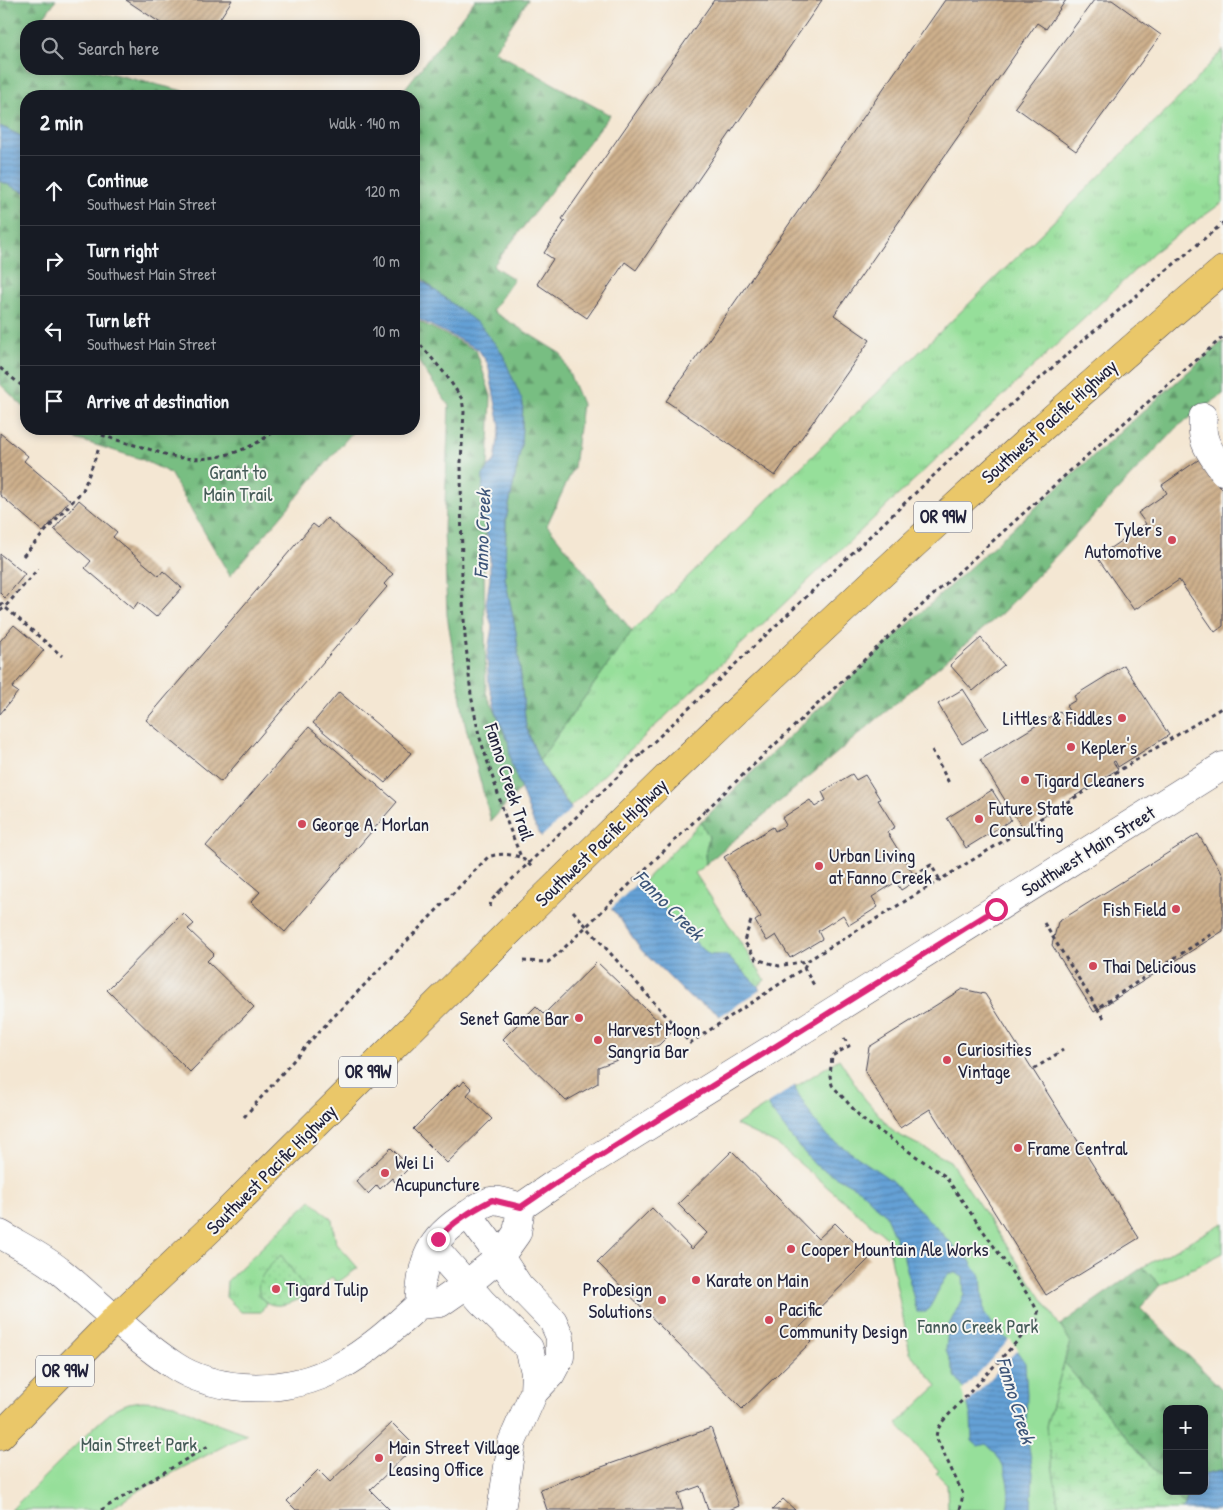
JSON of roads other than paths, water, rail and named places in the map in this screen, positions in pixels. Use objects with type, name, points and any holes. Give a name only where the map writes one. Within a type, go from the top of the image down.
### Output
[{"type":"highway","name":"Southwest Pacific Highway","points":[[0,1436],[115,1319],[217,1223],[671,773],[885,570],[1002,463],[1115,362],[1223,270]]},
{"type":"street","points":[[1203,417],[1202,430],[1206,445],[1223,471]]},
{"type":"street","name":"Southwest Main Street","points":[[521,1207],[556,1183],[719,1083],[1223,766]]},
{"type":"street","points":[[0,1234],[60,1270],[115,1319],[174,1366],[211,1383],[264,1388],[295,1384],[325,1375],[350,1362],[388,1333],[419,1305],[440,1303],[466,1285],[500,1257],[517,1234],[521,1207],[492,1200],[446,1230],[428,1253],[420,1278],[419,1305]]},
{"type":"street","points":[[468,1214],[519,1286],[553,1322],[560,1337],[560,1357],[551,1374],[534,1392],[512,1442],[501,1510]]},
{"type":"street","points":[[433,1246],[466,1285],[529,1348],[535,1372],[534,1392]]},
{"type":"water","points":[[0,126],[20,136],[20,190],[0,181]]},
{"type":"water","name":"Fanno Creek","points":[[420,279],[481,326],[502,353],[523,403],[521,447],[506,520],[505,578],[516,632],[526,727],[539,761],[566,803],[699,946],[710,955],[726,955],[758,986],[796,1090],[813,1119],[828,1137],[891,1180],[966,1259],[969,1259],[981,1276],[984,1313],[998,1332],[1010,1341],[1025,1363],[1027,1394],[1026,1427],[1033,1473],[1031,1510],[1007,1510],[1008,1483],[998,1457],[986,1444],[978,1446],[972,1441],[971,1417],[964,1389],[956,1378],[946,1350],[948,1327],[964,1295],[963,1277],[955,1273],[949,1273],[926,1312],[917,1312],[904,1258],[885,1214],[860,1190],[815,1165],[770,1109],[719,1015],[690,998],[642,951],[618,916],[541,836],[534,824],[511,763],[508,741],[496,712],[489,685],[487,657],[492,627],[486,604],[490,579],[490,558],[482,497],[483,475],[495,460],[500,426],[488,364],[478,349],[420,320]]},
{"type":"water","points":[[1221,1470],[1223,1473],[1223,1510],[1182,1510],[1188,1495],[1208,1495],[1208,1473]]},
{"type":"place","name":"Tyler's Automotive","points":[[1172,540]]},
{"type":"place","name":"Littles & Fiddles","points":[[1122,718]]},
{"type":"place","name":"Kepler's","points":[[1071,747]]},
{"type":"place","name":"Tigard Cleaners","points":[[1025,780]]},
{"type":"place","name":"Future State Consulting","points":[[979,819]]},
{"type":"place","name":"George A. Morlan","points":[[302,824]]},
{"type":"place","name":"Urban Living at Fanno Creek","points":[[819,866]]},
{"type":"place","name":"Fish Field","points":[[1176,909]]},
{"type":"place","name":"Thai Delicious","points":[[1093,966]]},
{"type":"place","name":"Senet Game Bar","points":[[579,1018]]},
{"type":"place","name":"Harvest Moon Sangria Bar","points":[[598,1040]]},
{"type":"place","name":"Curiosities Vintage","points":[[947,1060]]},
{"type":"place","name":"Frame Central","points":[[1018,1148]]},
{"type":"place","name":"Wei Li Acupuncture","points":[[385,1173]]},
{"type":"place","name":"Cooper Mountain Ale Works","points":[[791,1249]]},
{"type":"place","name":"Karate on Main","points":[[696,1280]]},
{"type":"place","name":"Tigard Tulip","points":[[276,1289]]},
{"type":"place","name":"ProDesign Solutions","points":[[662,1300]]},
{"type":"place","name":"Pacific Community Design","points":[[769,1320]]},
{"type":"place","name":"Main Street Village Leasing Office","points":[[379,1458]]},
{"type":"park label","name":"Grant to Main Trail","points":[[238,483]]},
{"type":"park label","name":"Fanno Creek Park","points":[[978,1326]]},
{"type":"park label","name":"Main Street Park","points":[[139,1444]]}]
